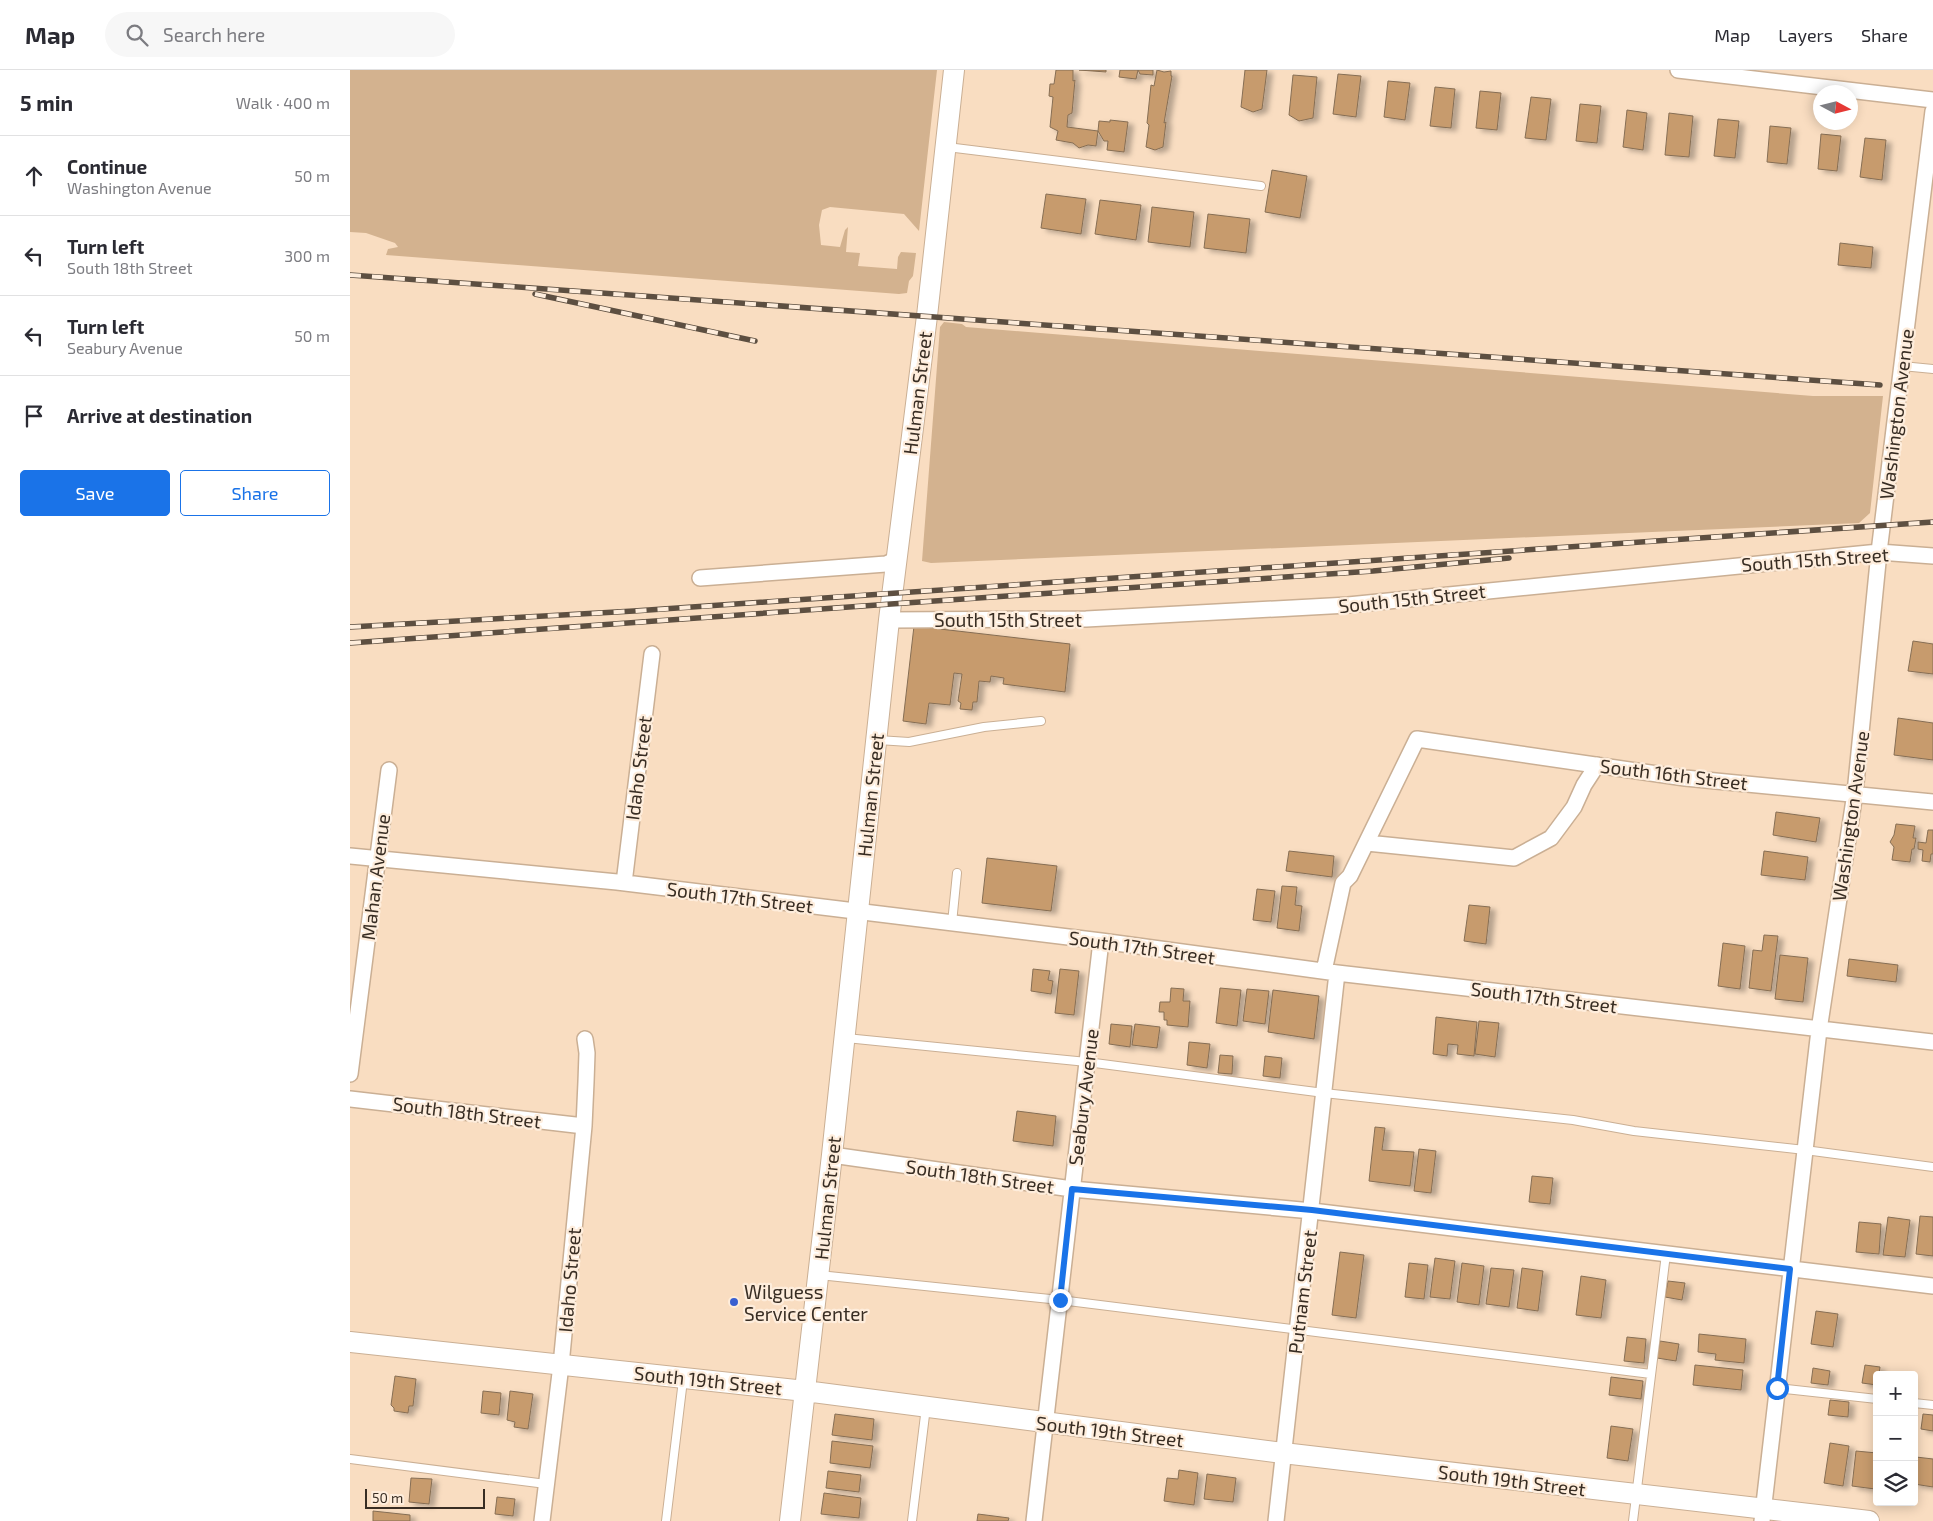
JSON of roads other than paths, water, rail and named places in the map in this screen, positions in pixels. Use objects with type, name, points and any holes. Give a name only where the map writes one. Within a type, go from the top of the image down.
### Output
[{"type":"street","name":"Hulman Street","points":[[790,1521],[832,1155],[889,620],[927,316],[954,70]]},
{"type":"street","points":[[1687,71],[1933,100]]},
{"type":"street","name":"Washington Avenue","points":[[1762,1515],[1819,1030],[1855,793],[1879,552],[1933,110]]},
{"type":"street","name":"South 15th Street","points":[[889,620],[1086,619],[1348,605],[1879,552],[1933,556]]},
{"type":"street","points":[[700,578],[886,564],[896,559]]},
{"type":"street","name":"Idaho Street","points":[[624,882],[652,654]]},
{"type":"street","name":"South 16th Street","points":[[1416,739],[1685,778],[1933,802]]},
{"type":"street","name":"Putnam Street","points":[[1276,1521],[1282,1453],[1312,1210],[1324,1093],[1330,972],[1343,883],[1350,876],[1367,843],[1416,739]]},
{"type":"street","points":[[1367,843],[1514,858],[1551,838],[1574,807],[1584,785],[1597,765]]},
{"type":"street","name":"Mahan Avenue","points":[[350,1074],[389,770]]},
{"type":"street","name":"South 17th Street","points":[[350,856],[624,882],[1101,941],[1330,972],[1933,1042]]},
{"type":"street","name":"Seabury Avenue","points":[[1034,1521],[1101,941]]},
{"type":"street","name":"Idaho Street","points":[[542,1521],[561,1365],[584,1126],[587,1053],[585,1039]]},
{"type":"street","name":"South 18th Street","points":[[350,1099],[584,1126]]},
{"type":"street","name":"South 18th Street","points":[[832,1155],[1072,1189],[1312,1210],[1933,1286]]},
{"type":"street","name":"South 19th Street","points":[[350,1342],[806,1391],[1282,1453],[1636,1494],[1762,1515],[1869,1521]]},
{"type":"lane","points":[[945,147],[1260,186]]},
{"type":"lane","points":[[1902,366],[1933,369]]},
{"type":"lane","points":[[876,740],[910,742],[984,727],[1041,721]]},
{"type":"lane","points":[[952,923],[957,874]]},
{"type":"lane","points":[[844,1038],[1087,1062],[1324,1093],[1573,1120],[1634,1131],[1805,1150],[1933,1167]]},
{"type":"lane","points":[[1633,1521],[1666,1254]]},
{"type":"lane","points":[[818,1275],[1060,1300],[1651,1374]]},
{"type":"lane","points":[[666,1521],[683,1378]]},
{"type":"lane","points":[[1777,1388],[1873,1399]]},
{"type":"lane","points":[[1918,1403],[1933,1405]]},
{"type":"lane","points":[[912,1521],[926,1407]]},
{"type":"lane","points":[[350,1459],[546,1484]]},
{"type":"railway","points":[[350,275],[1880,385]]},
{"type":"railway","points":[[535,294],[755,341]]},
{"type":"railway","points":[[350,627],[634,611],[1933,522]]},
{"type":"railway","points":[[350,643],[1373,571],[1509,558]]},
{"type":"place","name":"Wilguess Service Center","points":[[734,1302]]}]
